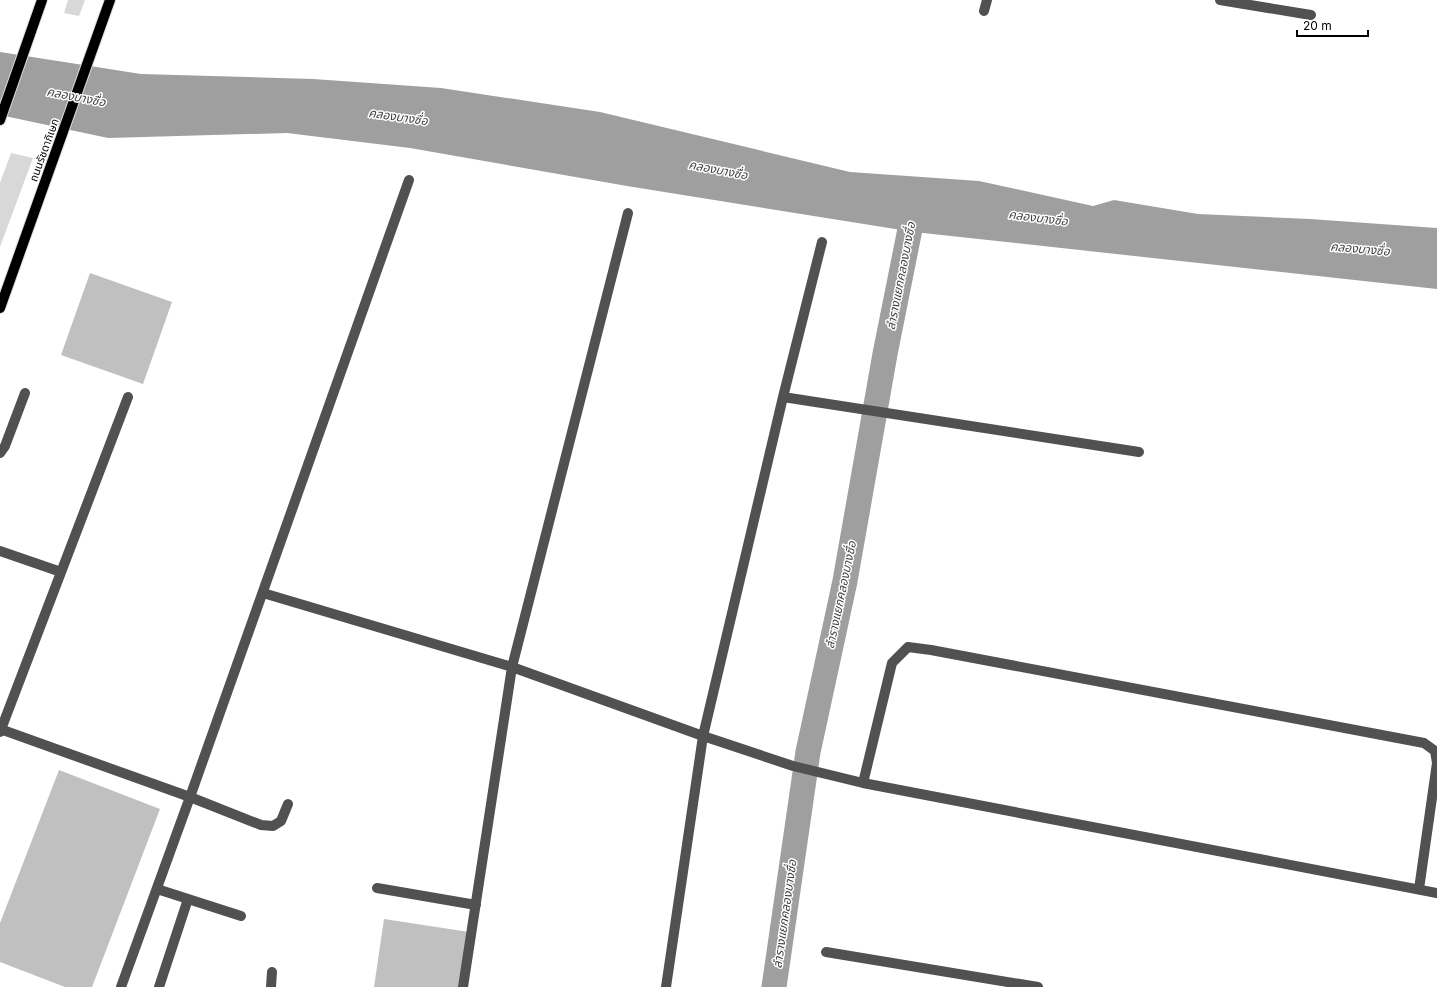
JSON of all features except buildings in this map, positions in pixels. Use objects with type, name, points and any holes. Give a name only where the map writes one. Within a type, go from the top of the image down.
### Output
[{"type":"main road","points":[[0,120],[42,0]]},
{"type":"main road","name":"ถนนรัชดาภิเษก","points":[[0,308],[110,0]]},
{"type":"street","points":[[984,11],[987,0]]},
{"type":"street","points":[[1220,0],[1312,14]]},
{"type":"street","points":[[121,987],[190,798],[409,180]]},
{"type":"street","points":[[463,987],[512,667],[628,213]]},
{"type":"street","points":[[666,987],[703,736],[783,398],[822,242]]},
{"type":"street","points":[[0,453],[5,446],[25,392]]},
{"type":"street","points":[[128,397],[0,730],[261,825],[273,826],[281,821],[288,804]]},
{"type":"street","points":[[783,398],[1139,452]]},
{"type":"street","points":[[0,551],[61,572]]},
{"type":"street","points":[[263,593],[512,667],[703,736],[792,766],[863,782],[1437,893]]},
{"type":"street","points":[[863,782],[892,663],[908,647],[1424,743],[1435,751],[1437,763],[1419,889]]},
{"type":"street","points":[[377,888],[476,904]]},
{"type":"street","points":[[157,889],[241,916]]},
{"type":"street","points":[[159,987],[188,899]]},
{"type":"street","points":[[826,952],[1038,987]]},
{"type":"street","points":[[271,987],[272,972]]},
{"type":"shaded area","points":[[68,0],[85,0],[79,16],[64,13]]},
{"type":"shaded area","points":[[11,153],[33,158],[0,247],[0,183]]},
{"type":"water","name":"คลองบางซื่อ","points":[[0,52],[141,74],[313,79],[441,88],[600,112],[850,172],[979,181],[1093,206],[1114,200],[1198,214],[1310,219],[1437,228],[1437,289],[914,232],[627,186],[410,148],[287,133],[108,138],[0,115]]},
{"type":"waterway","name":"ลำรางแยกคลองบางซื่อ","points":[[774,987],[808,752],[845,581],[885,354],[915,204]]}]
